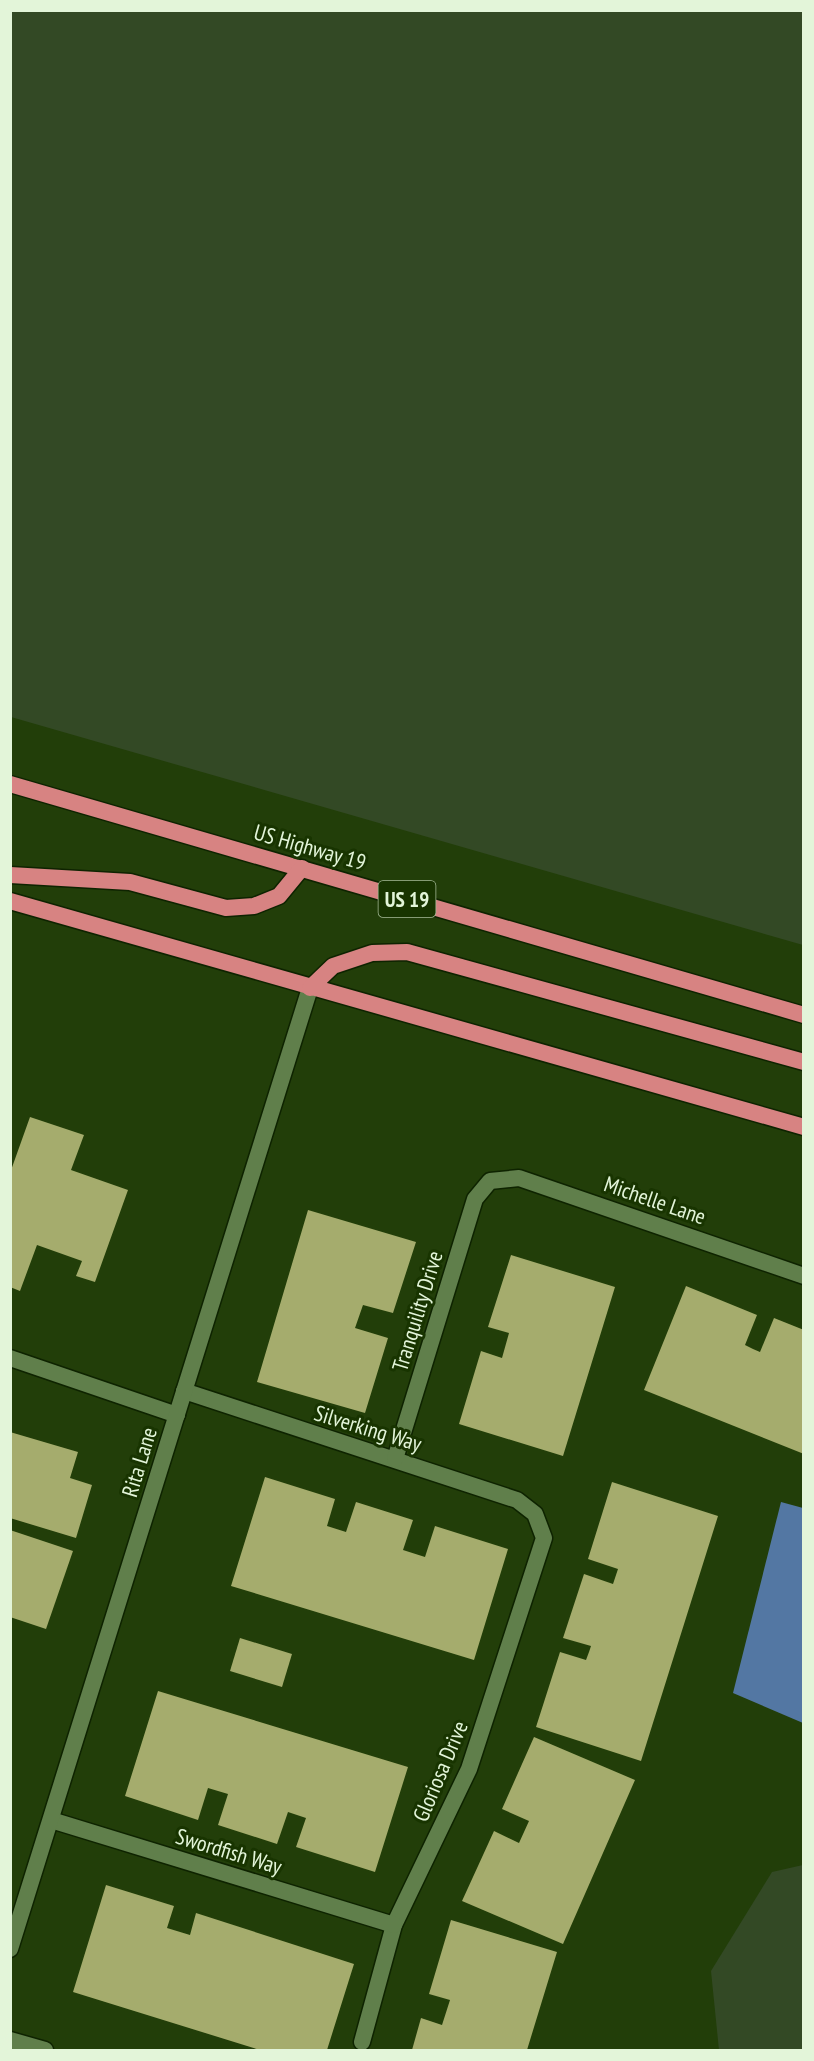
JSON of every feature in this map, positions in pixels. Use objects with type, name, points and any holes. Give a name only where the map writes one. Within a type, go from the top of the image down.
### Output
[{"type":"highway","name":"US Highway 19","points":[[10,784],[804,1015]]},
{"type":"highway","points":[[10,875],[130,882],[226,908],[254,906],[279,896],[302,868]]},
{"type":"highway","points":[[10,901],[804,1127]]},
{"type":"highway","points":[[310,988],[333,966],[372,953],[407,952],[804,1062]]},
{"type":"street","name":"Rita Lane","points":[[10,1949],[310,988]]},
{"type":"street","name":"Michelle Lane","points":[[490,1180],[519,1178],[804,1276]]},
{"type":"street","name":"Tranquility Drive","points":[[395,1459],[475,1199],[490,1180]]},
{"type":"street","points":[[10,1358],[177,1415]]},
{"type":"street","name":"Silverking Way","points":[[184,1391],[517,1500],[535,1514]]},
{"type":"street","name":"Gloriosa Drive","points":[[362,2042],[394,1925],[469,1769],[493,1701],[544,1538],[535,1514]]},
{"type":"street","name":"Swordfish Way","points":[[51,1820],[394,1925]]},
{"type":"street","points":[[10,2040],[45,2050]]},
{"type":"green space","points":[[10,11],[803,11],[803,945],[11,717]]},
{"type":"green space","points":[[803,1865],[803,2050],[719,2050],[711,1971],[772,1872]]},
{"type":"water","points":[[781,1502],[803,1508],[803,1723],[733,1693]]},
{"type":"building","points":[[30,1117],[84,1135],[71,1170],[128,1190],[95,1282],[76,1276],[82,1261],[37,1245],[20,1291],[10,1287],[10,1173]]},
{"type":"building","points":[[308,1210],[416,1242],[393,1313],[363,1305],[355,1328],[388,1338],[365,1413],[257,1382]]},
{"type":"building","points":[[511,1255],[615,1287],[563,1456],[459,1424],[481,1351],[502,1358],[509,1333],[488,1327]]},
{"type":"building","points":[[686,1286],[757,1315],[745,1345],[760,1352],[774,1318],[804,1330],[804,1454],[644,1390]]},
{"type":"building","points":[[10,1432],[78,1452],[70,1478],[92,1485],[76,1538],[10,1518]]},
{"type":"building","points":[[265,1477],[335,1499],[327,1526],[346,1532],[356,1502],[413,1520],[403,1550],[425,1557],[435,1526],[508,1549],[474,1660],[231,1586]]},
{"type":"building","points":[[612,1482],[718,1516],[641,1761],[536,1727],[560,1652],[586,1660],[591,1646],[563,1638],[584,1574],[613,1584],[618,1569],[588,1559]]},
{"type":"building","points":[[10,1530],[73,1551],[46,1629],[10,1617]]},
{"type":"building","points":[[240,1638],[292,1654],[282,1687],[230,1671]]},
{"type":"building","points":[[158,1691],[408,1767],[375,1872],[296,1847],[306,1818],[288,1812],[277,1844],[218,1825],[228,1794],[208,1788],[198,1820],[125,1796]]},
{"type":"building","points":[[534,1737],[635,1780],[563,1944],[462,1901],[494,1831],[519,1843],[529,1821],[502,1809]]},
{"type":"building","points":[[106,1885],[174,1906],[167,1928],[190,1935],[196,1913],[354,1964],[327,2050],[260,2050],[73,1992]]},
{"type":"building","points":[[451,1920],[557,1952],[527,2050],[412,2050],[421,2018],[442,2025],[450,2000],[429,1994]]}]
